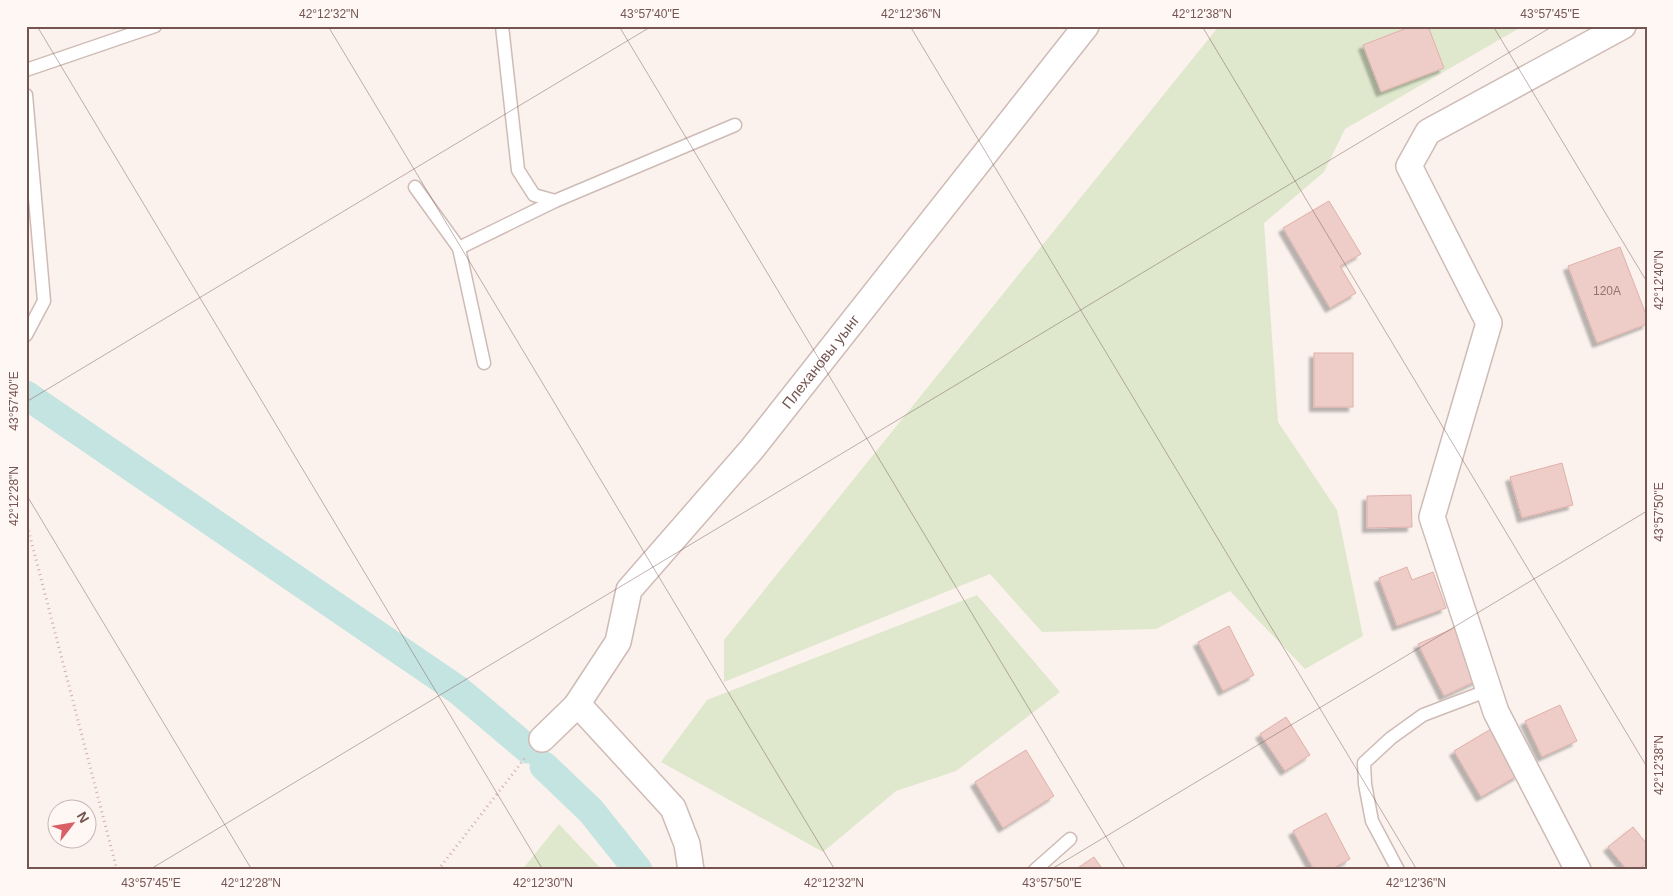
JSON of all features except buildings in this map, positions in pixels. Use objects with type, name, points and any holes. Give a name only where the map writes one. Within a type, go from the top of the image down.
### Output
[{"type":"street","name":"Плехановы уынг","points":[[542,739],[576,706],[618,642],[629,590],[752,449],[1086,26]]},
{"type":"street","points":[[1578,870],[1496,712],[1432,516],[1489,323],[1409,166],[1428,132],[1623,26]]},
{"type":"street","points":[[576,706],[585,712],[673,808],[687,844],[691,870]]},
{"type":"lane","points":[[26,70],[155,26]]},
{"type":"lane","points":[[502,26],[518,170],[534,195],[555,201]]},
{"type":"lane","points":[[26,95],[44,301],[26,335]]},
{"type":"lane","points":[[459,248],[555,201],[735,124]]},
{"type":"lane","points":[[416,187],[459,248],[484,363]]},
{"type":"lane","points":[[1398,870],[1372,821],[1365,784],[1364,763],[1390,738],[1424,715],[1489,690]]},
{"type":"lane","points":[[1035,870],[1070,839]]},
{"type":"path","points":[[26,521],[117,870]]},
{"type":"path","points":[[438,870],[513,771]]},
{"type":"green space","points":[[1219,26],[1523,26],[1345,129],[1324,172],[1264,223],[1278,422],[1337,510],[1363,636],[1305,669],[1230,591],[1156,629],[1042,632],[990,574],[724,682],[724,640]]},
{"type":"green space","points":[[977,595],[1060,692],[956,771],[896,791],[823,852],[661,762],[707,700]]},
{"type":"green space","points":[[559,824],[602,870],[522,870]]},
{"type":"waterway","points":[[26,395],[458,690],[528,749]]},
{"type":"waterway","points":[[544,766],[591,811],[638,870]]}]
